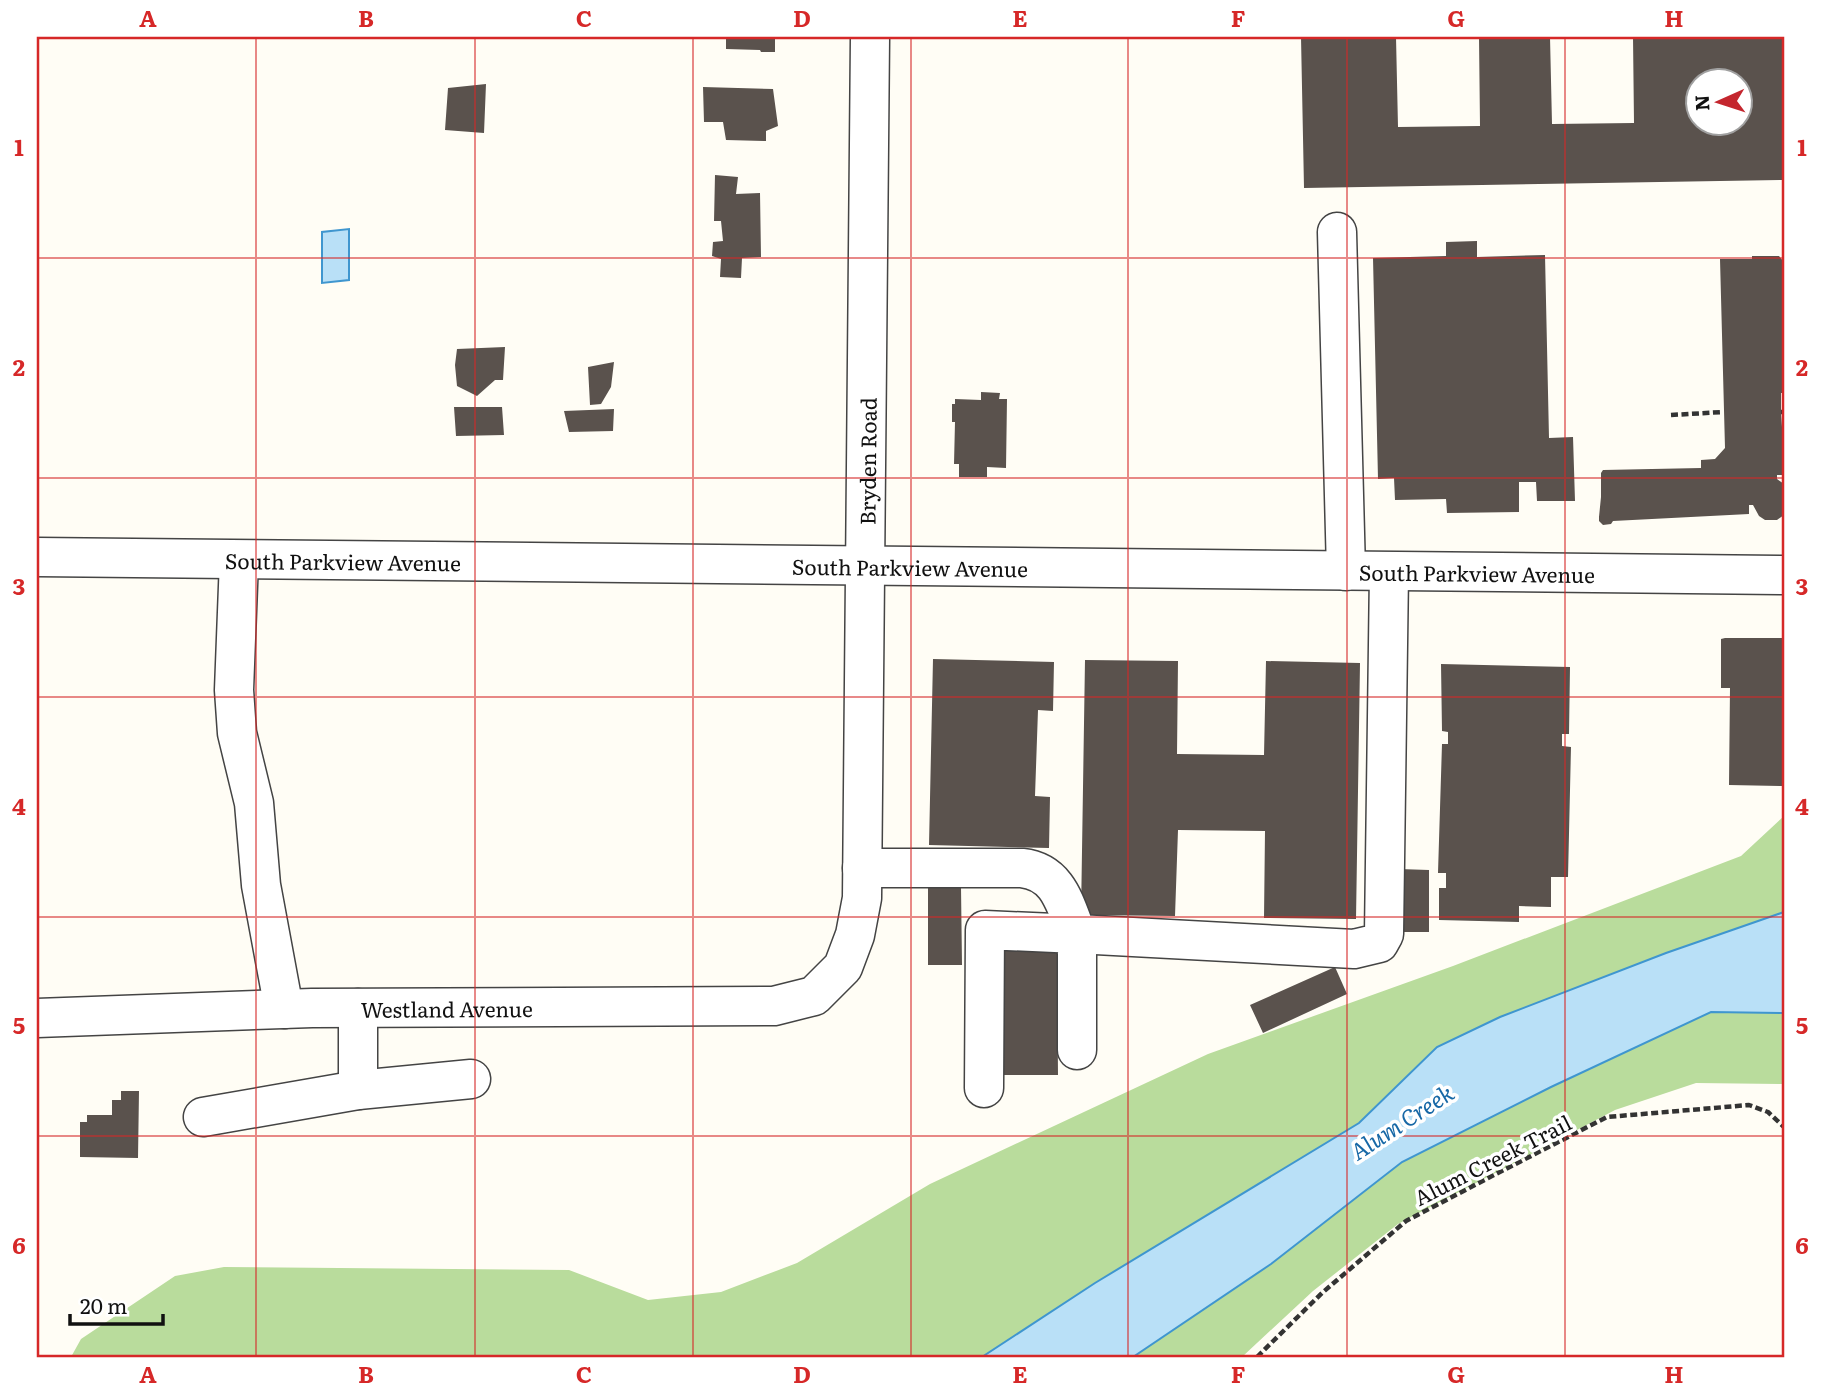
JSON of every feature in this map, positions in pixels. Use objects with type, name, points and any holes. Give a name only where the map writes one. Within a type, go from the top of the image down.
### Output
[{"type":"street","name":"Bryden Road","points":[[843,967],[855,935],[862,898],[870,37]]},
{"type":"street","points":[[1337,232],[1346,571]]},
{"type":"street","name":"South Parkview Avenue","points":[[37,557],[1784,575]]},
{"type":"street","points":[[239,560],[234,690],[237,733],[254,803],[261,885],[284,1009]]},
{"type":"street","points":[[984,1088],[985,930],[1354,949],[1379,943],[1384,934],[1389,572]]},
{"type":"street","points":[[862,868],[1022,868],[1041,872],[1057,887],[1077,934],[1077,1050]]},
{"type":"street","name":"Westland Avenue","points":[[37,1018],[284,1009],[774,1006],[814,996],[843,967]]},
{"type":"street","points":[[358,1008],[358,1090]]},
{"type":"street","points":[[203,1117],[358,1090],[471,1080]]},
{"type":"path","points":[[1671,415],[1723,412]]},
{"type":"path","name":"Alum Creek Trail","points":[[1257,1357],[1322,1293],[1406,1222],[1607,1117],[1749,1105],[1768,1112],[1784,1127]]},
{"type":"green space","points":[[1784,816],[1784,912],[1666,953],[1500,1017],[1437,1047],[1359,1123],[1095,1283],[982,1357],[71,1357],[81,1339],[175,1276],[224,1267],[569,1270],[648,1300],[721,1292],[797,1263],[930,1184],[1208,1054],[1453,966],[1741,856]]},
{"type":"green space","points":[[1711,1012],[1784,1013],[1784,1084],[1696,1083],[1615,1110],[1398,1224],[1313,1291],[1242,1357],[1133,1357],[1271,1264],[1402,1162],[1551,1087]]},
{"type":"water","points":[[349,229],[349,280],[322,283],[322,232]]},
{"type":"water","name":"Alum Creek","points":[[1784,912],[1784,1013],[1711,1012],[1551,1087],[1402,1162],[1271,1264],[1133,1357],[982,1357],[1095,1283],[1359,1123],[1437,1047],[1500,1017],[1666,953]]},
{"type":"building","points":[[726,37],[775,37],[775,52],[726,49]]},
{"type":"building","points":[[1301,37],[1396,37],[1398,127],[1480,126],[1479,37],[1550,37],[1552,124],[1634,123],[1633,37],[1784,37],[1784,180],[1304,188]]},
{"type":"building","points":[[486,84],[484,133],[445,130],[448,88]]},
{"type":"building","points":[[703,87],[773,89],[778,126],[766,131],[766,141],[726,140],[723,122],[704,122]]},
{"type":"building","points":[[715,175],[738,177],[736,194],[760,193],[761,257],[742,258],[741,278],[720,277],[721,259],[712,256],[713,242],[723,241],[721,221],[714,221]]},
{"type":"building","points":[[1477,241],[1477,257],[1545,255],[1549,438],[1573,437],[1575,501],[1537,501],[1536,482],[1519,482],[1519,512],[1447,513],[1446,499],[1395,500],[1394,478],[1378,479],[1373,258],[1446,256],[1446,242]]},
{"type":"building","points":[[1752,256],[1779,256],[1784,262],[1784,393],[1781,393],[1781,412],[1782,427],[1784,426],[1784,475],[1777,475],[1777,479],[1784,484],[1784,515],[1777,520],[1765,520],[1759,516],[1753,505],[1749,505],[1749,514],[1613,521],[1603,525],[1599,517],[1603,470],[1701,468],[1701,460],[1715,459],[1725,448],[1720,259],[1752,259]]},
{"type":"building","points":[[505,347],[503,380],[495,380],[477,396],[457,386],[457,349]]},
{"type":"building","points":[[614,362],[611,387],[601,404],[590,405],[588,367]]},
{"type":"building","points":[[981,392],[1000,393],[999,399],[1007,399],[1006,468],[987,467],[987,477],[959,477],[959,464],[954,464],[955,422],[952,422],[952,404],[955,404],[955,399],[981,400]]},
{"type":"building","points":[[454,407],[502,407],[504,435],[456,436]]},
{"type":"building","points":[[614,409],[613,431],[569,432],[564,411]]},
{"type":"building","points":[[1784,638],[1784,786],[1729,785],[1730,688],[1721,688],[1721,639]]},
{"type":"building","points":[[933,659],[1054,662],[1053,711],[1038,710],[1035,796],[1050,797],[1049,848],[929,845]]},
{"type":"building","points":[[1085,660],[1178,661],[1177,754],[1264,755],[1266,661],[1360,663],[1356,919],[1264,918],[1265,831],[1178,830],[1175,916],[1081,915]]},
{"type":"building","points":[[1441,664],[1570,667],[1569,734],[1562,734],[1562,746],[1571,747],[1568,877],[1551,877],[1551,907],[1519,906],[1519,922],[1439,920],[1439,888],[1446,888],[1446,873],[1438,873],[1442,744],[1448,744],[1448,732],[1442,731]]},
{"type":"building","points":[[1399,869],[1429,870],[1429,932],[1398,932]]},
{"type":"building","points":[[928,887],[961,887],[962,965],[928,965]]},
{"type":"building","points":[[999,951],[1057,951],[1058,1075],[999,1075]]},
{"type":"building","points":[[1335,967],[1347,994],[1263,1033],[1250,1005]]},
{"type":"building","points":[[121,1091],[139,1091],[138,1158],[80,1157],[80,1122],[87,1122],[87,1115],[112,1115],[112,1100],[121,1100]]}]
